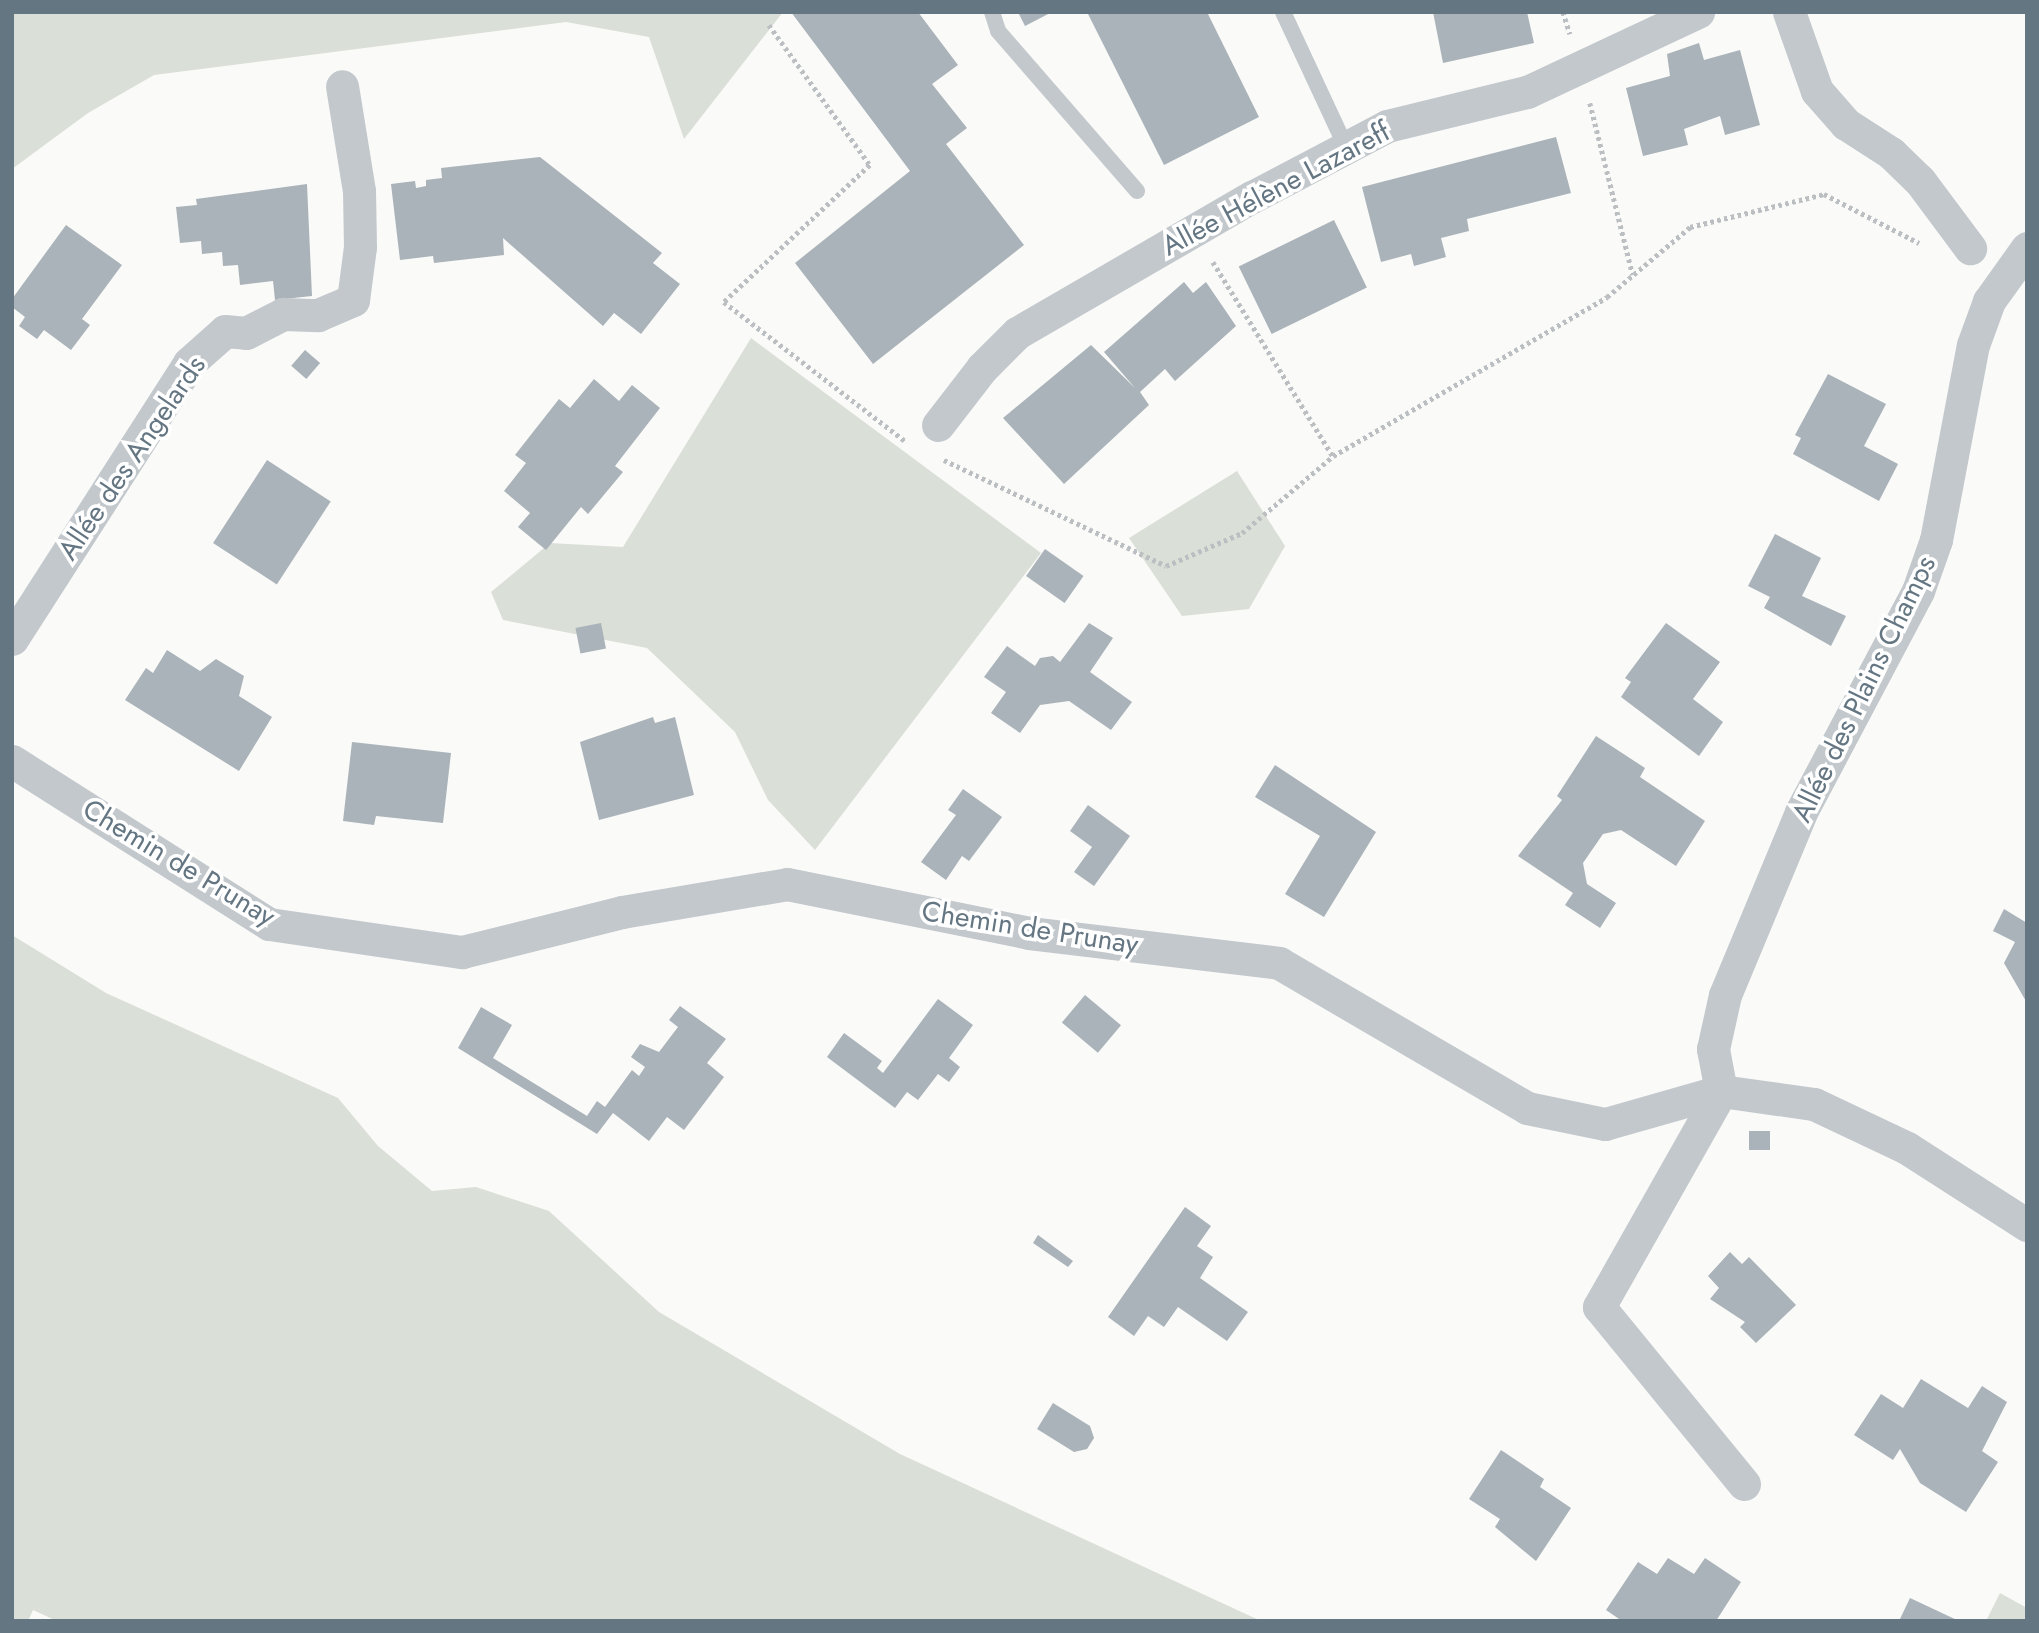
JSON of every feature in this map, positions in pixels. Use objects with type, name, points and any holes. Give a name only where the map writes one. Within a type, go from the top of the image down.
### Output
[{"type":"street","name":"Allée Hélène Lazareff","points":[[927,435],[982,368],[1017,334],[1346,147],[1387,125],[1527,92],[1698,12]]},
{"type":"street","points":[[1789,12],[1817,91],[1846,124],[1891,153],[1920,181],[1963,239]]},
{"type":"street","name":"Allée des Angelards","points":[[12,639],[189,363],[225,331],[246,333],[283,314],[318,315],[353,300],[360,247],[359,191],[342,86]]},
{"type":"street","name":"Allée des Plains Champs","points":[[1721,1091],[1713,1049],[1725,995],[1801,812],[1918,591],[1936,540],[1973,345],[1989,302],[2027,248]]},
{"type":"street","name":"Chemin de Prunay","points":[[12,761],[269,924],[462,952],[622,912],[787,884],[1029,933],[1279,963],[1527,1108],[1605,1124],[1721,1091],[1814,1104],[1907,1148],[2027,1225]]},
{"type":"street","points":[[1721,1091],[1599,1307],[1744,1484]]},
{"type":"lane","points":[[992,12],[998,31],[1137,191]]},
{"type":"lane","points":[[1283,12],[1346,147]]},
{"type":"path","points":[[769,25],[870,165],[724,302],[927,435]]},
{"type":"path","points":[[1581,67],[1633,275]]},
{"type":"path","points":[[940,458],[1166,566],[1242,533],[1333,456],[1607,297],[1690,227],[1824,194],[1937,252],[1963,239]]},
{"type":"path","points":[[1194,231],[1333,456]]},
{"type":"shaded area","points":[[12,12],[783,12],[684,139],[649,37],[566,22],[154,75],[88,113],[12,169]]},
{"type":"shaded area","points":[[751,338],[1041,553],[815,850],[768,800],[735,732],[647,648],[503,620],[491,592],[550,543],[623,547]]},
{"type":"shaded area","points":[[1237,471],[1285,546],[1249,609],[1182,616],[1129,538]]},
{"type":"shaded area","points":[[12,935],[106,993],[338,1098],[378,1146],[432,1191],[476,1187],[549,1211],[659,1312],[900,1454],[1261,1621],[57,1621],[33,1610],[28,1621],[12,1621]]},
{"type":"shaded area","points":[[2000,1593],[2027,1608],[2027,1621],[1986,1621]]},
{"type":"building","points":[[791,12],[918,12],[958,65],[932,84],[967,128],[946,144],[1024,245],[873,364],[795,263],[910,171]]},
{"type":"building","points":[[1018,12],[1052,12],[1025,26]]},
{"type":"building","points":[[1087,12],[1207,12],[1259,117],[1164,165]]},
{"type":"building","points":[[1433,12],[1527,12],[1534,43],[1443,63]]},
{"type":"building","points":[[1699,43],[1704,60],[1740,50],[1760,125],[1725,135],[1720,116],[1684,129],[1688,145],[1643,156],[1626,88],[1670,76],[1667,54]]},
{"type":"building","points":[[1556,137],[1571,193],[1467,219],[1469,231],[1441,238],[1446,257],[1414,266],[1411,254],[1381,262],[1362,187]]},
{"type":"building","points":[[540,157],[662,253],[653,263],[680,284],[641,334],[614,313],[603,326],[503,238],[504,255],[434,263],[433,256],[400,260],[391,184],[415,181],[416,188],[426,186],[426,180],[442,178],[441,168]]},
{"type":"building","points":[[307,184],[312,296],[275,300],[273,281],[240,285],[238,265],[223,266],[222,252],[202,254],[201,241],[180,243],[176,207],[197,205],[196,199]]},
{"type":"building","points":[[1334,220],[1367,287],[1272,334],[1239,266]]},
{"type":"building","points":[[66,225],[122,265],[82,319],[90,325],[71,350],[44,330],[37,339],[19,326],[25,317],[12,307],[12,299]]},
{"type":"building","points":[[1184,282],[1193,293],[1206,282],[1236,326],[1175,381],[1165,369],[1140,392],[1149,405],[1064,484],[1003,418],[1091,345],[1135,388],[1104,352]]},
{"type":"building","points":[[305,350],[320,363],[306,379],[291,366]]},
{"type":"building","points":[[1828,374],[1886,404],[1864,446],[1898,464],[1879,501],[1793,454],[1801,438],[1795,435]]},
{"type":"building","points":[[594,379],[619,401],[632,385],[660,408],[615,466],[623,472],[588,514],[581,507],[546,550],[518,527],[530,513],[504,491],[526,463],[515,455],[559,399],[570,408]]},
{"type":"building","points":[[267,460],[331,501],[277,584],[213,543]]},
{"type":"building","points":[[1775,534],[1821,558],[1802,596],[1846,616],[1831,646],[1764,608],[1770,597],[1748,586]]},
{"type":"building","points":[[1045,549],[1084,576],[1065,603],[1026,576]]},
{"type":"building","points":[[601,623],[606,649],[580,653],[575,628]]},
{"type":"building","points":[[1089,623],[1113,638],[1090,672],[1132,702],[1111,730],[1069,701],[1040,705],[1020,733],[991,713],[1006,692],[984,677],[1007,646],[1035,666],[1040,658],[1053,656],[1060,662]]},
{"type":"building","points":[[1666,623],[1720,662],[1693,699],[1723,722],[1699,756],[1621,697],[1631,682],[1625,678]]},
{"type":"building","points":[[167,650],[200,671],[216,659],[244,676],[239,696],[272,717],[239,771],[125,700],[146,668],[153,673]]},
{"type":"building","points":[[653,717],[655,723],[675,717],[694,795],[599,820],[580,742]]},
{"type":"building","points":[[1596,736],[1645,768],[1640,777],[1705,821],[1676,866],[1621,830],[1603,834],[1583,863],[1587,884],[1616,903],[1600,928],[1565,905],[1573,893],[1518,856],[1562,800],[1557,796]]},
{"type":"building","points":[[352,742],[451,753],[443,823],[376,816],[374,825],[343,821]]},
{"type":"building","points":[[1275,765],[1376,832],[1324,917],[1285,894],[1320,836],[1255,797]]},
{"type":"building","points":[[963,789],[1002,817],[969,861],[962,856],[946,880],[921,862],[956,815],[948,810]]},
{"type":"building","points":[[1088,805],[1130,836],[1094,886],[1074,872],[1092,847],[1070,831]]},
{"type":"building","points":[[2004,909],[2027,923],[2027,1003],[2004,963],[2015,942],[1993,931]]},
{"type":"building","points":[[1085,995],[1121,1025],[1098,1053],[1062,1023]]},
{"type":"building","points":[[938,999],[973,1025],[949,1058],[960,1067],[949,1082],[938,1074],[918,1100],[907,1092],[895,1108],[827,1057],[844,1033],[882,1061],[877,1068],[883,1073]]},
{"type":"building","points":[[680,1006],[726,1039],[707,1063],[724,1077],[684,1130],[667,1117],[649,1141],[613,1113],[597,1134],[458,1048],[481,1007],[512,1025],[493,1058],[587,1116],[597,1101],[605,1107],[632,1070],[639,1076],[645,1067],[631,1057],[640,1044],[659,1052],[678,1027],[669,1020]]},
{"type":"building","points":[[1749,1131],[1770,1131],[1770,1150],[1749,1150]]},
{"type":"building","points":[[1185,1207],[1211,1226],[1197,1246],[1213,1257],[1200,1278],[1248,1312],[1227,1341],[1178,1307],[1164,1327],[1148,1316],[1134,1336],[1108,1317]]},
{"type":"building","points":[[1038,1235],[1073,1261],[1068,1267],[1033,1243]]},
{"type":"building","points":[[1730,1252],[1742,1264],[1749,1257],[1796,1305],[1756,1343],[1740,1327],[1745,1322],[1710,1299],[1719,1288],[1708,1276]]},
{"type":"building","points":[[1921,1379],[1968,1408],[1982,1386],[2007,1402],[1982,1451],[1998,1462],[1966,1512],[1920,1483],[1900,1449],[1893,1460],[1854,1435],[1881,1394],[1903,1408]]},
{"type":"building","points":[[1053,1403],[1090,1426],[1094,1438],[1087,1449],[1074,1452],[1037,1429]]},
{"type":"building","points":[[1501,1450],[1544,1479],[1540,1487],[1571,1508],[1536,1561],[1495,1527],[1500,1519],[1469,1499]]},
{"type":"building","points":[[1668,1558],[1694,1574],[1705,1558],[1741,1582],[1716,1621],[1622,1621],[1606,1610],[1638,1562],[1657,1574]]},
{"type":"building","points":[[1910,1598],[1959,1621],[1899,1621]]}]
